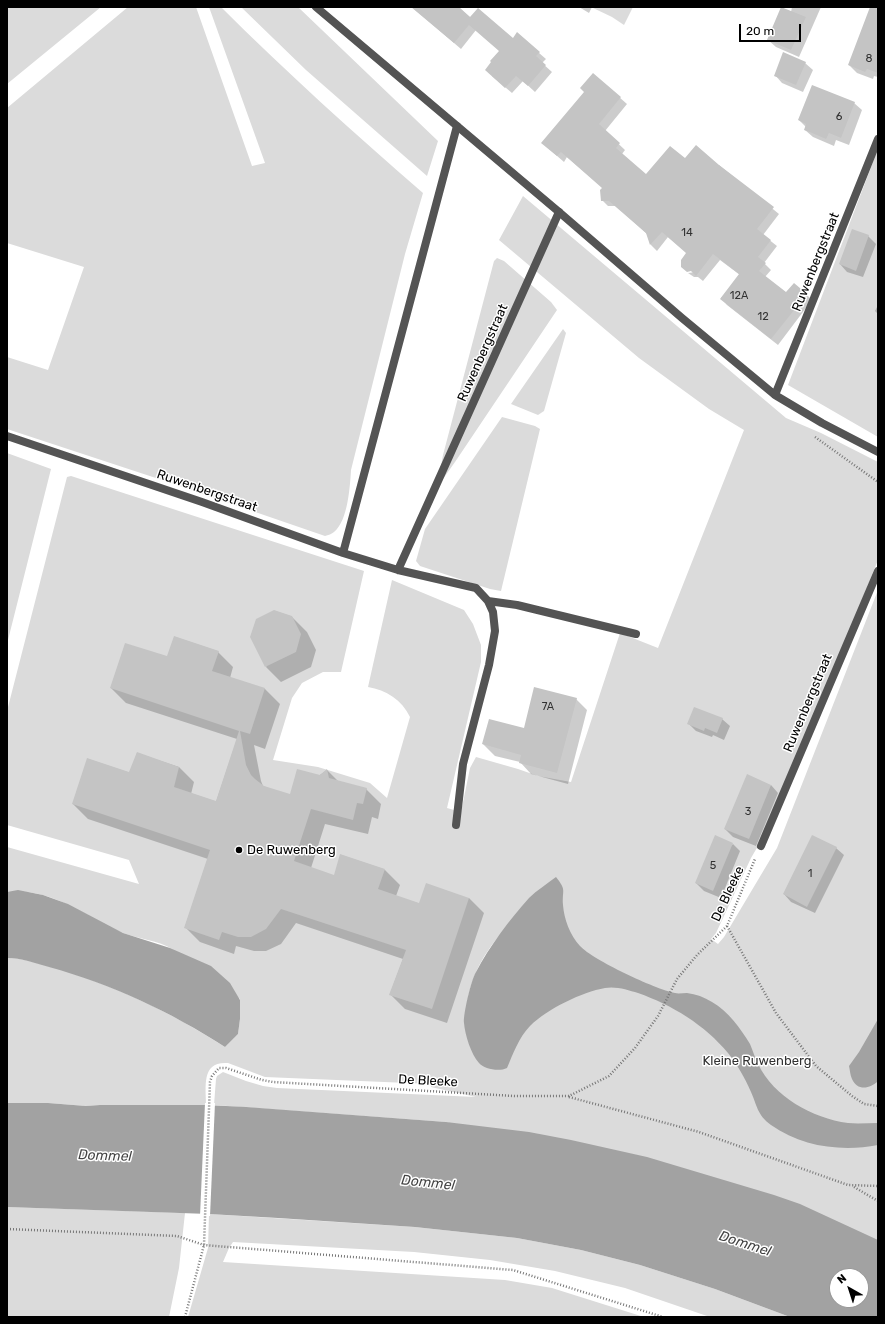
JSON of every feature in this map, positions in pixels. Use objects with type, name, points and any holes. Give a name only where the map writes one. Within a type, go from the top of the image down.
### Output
[{"type":"street","points":[[316,7],[682,318],[776,395],[822,423],[878,452]]},
{"type":"street","points":[[343,553],[457,126]]},
{"type":"street","name":"Ruwenbergstraat","points":[[776,395],[878,139]]},
{"type":"street","name":"Ruwenbergstraat","points":[[398,570],[559,212]]},
{"type":"street","name":"Ruwenbergstraat","points":[[7,436],[202,502],[343,553],[398,570],[476,588],[488,601]]},
{"type":"street","name":"Ruwenbergstraat","points":[[761,846],[878,571]]},
{"type":"street","points":[[456,825],[463,764],[489,665],[495,632],[492,612],[488,601],[517,605],[636,634]]},
{"type":"path","points":[[809,433],[878,482]]},
{"type":"path","name":"De Bleeke","points":[[185,1317],[204,1245],[210,1082],[214,1072],[219,1068],[226,1068],[262,1080],[273,1082],[514,1096],[569,1096],[609,1076],[636,1048],[658,1016],[677,980],[698,955],[727,926],[761,846]]},
{"type":"path","points":[[727,926],[776,1013],[816,1066],[864,1104],[878,1106]]},
{"type":"path","points":[[569,1096],[699,1132],[848,1185],[878,1186]]},
{"type":"path","points":[[853,1186],[878,1201]]},
{"type":"path","points":[[7,1229],[177,1236],[204,1245],[513,1270],[663,1317]]},
{"type":"green space","points":[[7,7],[101,7],[7,84]]},
{"type":"green space","points":[[128,7],[196,7],[252,166],[265,163],[209,7],[221,7],[320,102],[423,193],[405,254],[351,470],[349,494],[345,512],[339,527],[334,532],[325,536],[7,429],[7,357],[48,370],[84,267],[7,243],[7,108]]},
{"type":"green space","points":[[241,7],[298,7],[438,141],[427,176],[306,70]]},
{"type":"green space","points":[[591,7],[633,7],[624,25],[612,17]]},
{"type":"green space","points":[[878,149],[878,437],[788,385]]},
{"type":"green space","name":"Kleine Ruwenberg","points":[[523,196],[786,418],[821,433],[878,462],[878,560],[775,817],[751,858],[716,933],[711,939],[718,944],[724,937],[777,848],[878,590],[878,1248],[446,1122],[214,1105],[216,1079],[217,1076],[223,1072],[246,1081],[277,1088],[476,1097],[431,1087],[432,1084],[265,1077],[228,1063],[219,1063],[209,1070],[207,1076],[206,1105],[86,1106],[48,1103],[7,1103],[7,958],[35,962],[97,982],[163,1011],[225,1047],[238,1034],[240,1019],[240,999],[167,946],[123,933],[53,898],[23,892],[7,892],[7,847],[139,884],[129,860],[7,825],[7,711],[67,477],[71,476],[364,571],[341,672],[323,672],[302,683],[292,698],[273,760],[318,767],[370,783],[387,798],[410,717],[403,706],[393,697],[375,688],[368,687],[392,580],[464,610],[473,624],[481,645],[481,662],[447,808],[461,812],[470,768],[476,757],[538,776],[571,782],[620,633],[658,648],[744,430],[709,409],[639,358],[499,240]],"holes":[[[499,936],[467,1007],[470,988],[477,969]]]},
{"type":"green space","points":[[497,258],[504,261],[551,302],[557,310],[455,462],[443,479],[438,482],[443,455],[494,261]]},
{"type":"green space","points":[[563,329],[566,333],[544,411],[538,415],[511,404]]},
{"type":"green space","points":[[502,417],[535,426],[540,429],[501,591],[490,589],[420,566],[416,561],[425,529]]},
{"type":"green space","points":[[7,453],[51,469],[7,644]]},
{"type":"green space","points":[[7,1207],[185,1213],[179,1268],[169,1317],[7,1317]]},
{"type":"green space","points":[[209,1214],[415,1227],[517,1238],[581,1250],[640,1265],[715,1289],[790,1317],[710,1317],[625,1288],[555,1271],[490,1260],[414,1252],[233,1242],[223,1262],[505,1280],[552,1288],[644,1317],[188,1317],[208,1248]]},
{"type":"water","points":[[556,877],[563,888],[563,905],[568,927],[576,942],[587,952],[610,966],[654,986],[676,993],[697,995],[718,1006],[729,1015],[738,1026],[750,1044],[757,1062],[765,1076],[784,1096],[808,1111],[834,1120],[848,1123],[878,1123],[878,1145],[850,1148],[823,1146],[796,1138],[771,1125],[758,1110],[738,1066],[719,1043],[698,1025],[675,1010],[651,998],[622,989],[605,988],[596,990],[565,1002],[546,1013],[526,1030],[507,1068],[496,1070],[481,1065],[471,1050],[464,1023],[466,1005],[474,976],[493,943],[529,898]]},
{"type":"water","points":[[18,890],[43,895],[68,904],[123,933],[170,948],[211,966],[230,983],[240,1000],[238,1034],[225,1047],[162,1011],[118,991],[72,974],[23,960],[7,958],[7,892]]},
{"type":"water","points":[[878,1019],[878,1081],[871,1086],[864,1088],[857,1086],[854,1083],[850,1074],[849,1066]]},
{"type":"water","name":"Dommel","points":[[7,1103],[48,1103],[86,1106],[206,1105],[446,1122],[529,1132],[647,1157],[800,1204],[878,1240],[878,1317],[790,1317],[715,1289],[640,1265],[581,1250],[517,1238],[415,1227],[209,1214],[7,1207]]},
{"type":"pier","points":[[205,1103],[215,1103],[210,1216],[200,1216]]},
{"type":"building","points":[[411,7],[459,7],[470,17],[478,8],[513,38],[517,32],[540,52],[536,56],[546,65],[528,86],[516,76],[505,88],[485,70],[491,62],[490,61],[499,51],[469,25],[454,43]]},
{"type":"building","points":[[781,7],[806,17],[791,50],[767,40]]},
{"type":"building","points":[[870,7],[878,7],[878,73],[867,69],[865,72],[848,65]]},
{"type":"building","points":[[783,52],[806,62],[796,85],[774,76]]},
{"type":"building","points":[[593,73],[621,97],[599,124],[620,143],[616,148],[646,174],[670,146],[685,158],[696,145],[719,165],[774,207],[757,229],[771,240],[758,257],[766,263],[759,271],[786,292],[794,283],[807,294],[771,339],[720,299],[739,274],[713,254],[696,276],[691,271],[687,272],[681,267],[681,260],[686,253],[662,232],[650,245],[646,233],[609,201],[601,201],[600,190],[602,188],[561,152],[557,156],[541,143],[584,92],[580,88]]},
{"type":"building","points":[[812,85],[855,102],[841,138],[829,133],[826,139],[804,130],[806,124],[798,120]]},
{"type":"building","points":[[852,229],[869,235],[856,271],[839,264]]},
{"type":"building","points":[[274,610],[292,616],[301,634],[296,652],[265,667],[250,637],[256,619]]},
{"type":"building","points":[[174,636],[219,651],[212,671],[265,688],[250,734],[240,731],[246,765],[251,775],[255,779],[264,786],[290,794],[297,769],[320,775],[327,769],[329,778],[367,788],[363,804],[357,803],[353,820],[311,809],[294,861],[334,875],[340,854],[385,869],[378,889],[419,903],[426,883],[469,898],[432,1009],[389,995],[406,950],[281,909],[266,929],[251,937],[238,937],[222,932],[219,940],[184,928],[210,850],[72,804],[87,758],[129,772],[137,752],[179,767],[174,787],[216,801],[239,731],[110,688],[125,643],[167,656]]},
{"type":"building","points":[[534,687],[577,698],[557,773],[519,763],[521,755],[482,744],[489,719],[524,728]]},
{"type":"building","points":[[694,707],[723,718],[717,733],[705,728],[704,731],[687,724]]},
{"type":"building","points":[[747,774],[771,785],[749,839],[724,829]]},
{"type":"building","points":[[715,835],[733,843],[713,891],[695,883]]},
{"type":"building","points":[[812,835],[837,847],[807,907],[783,894]]},
{"type":"place","name":"De Ruwenberg","points":[[239,850]]}]
